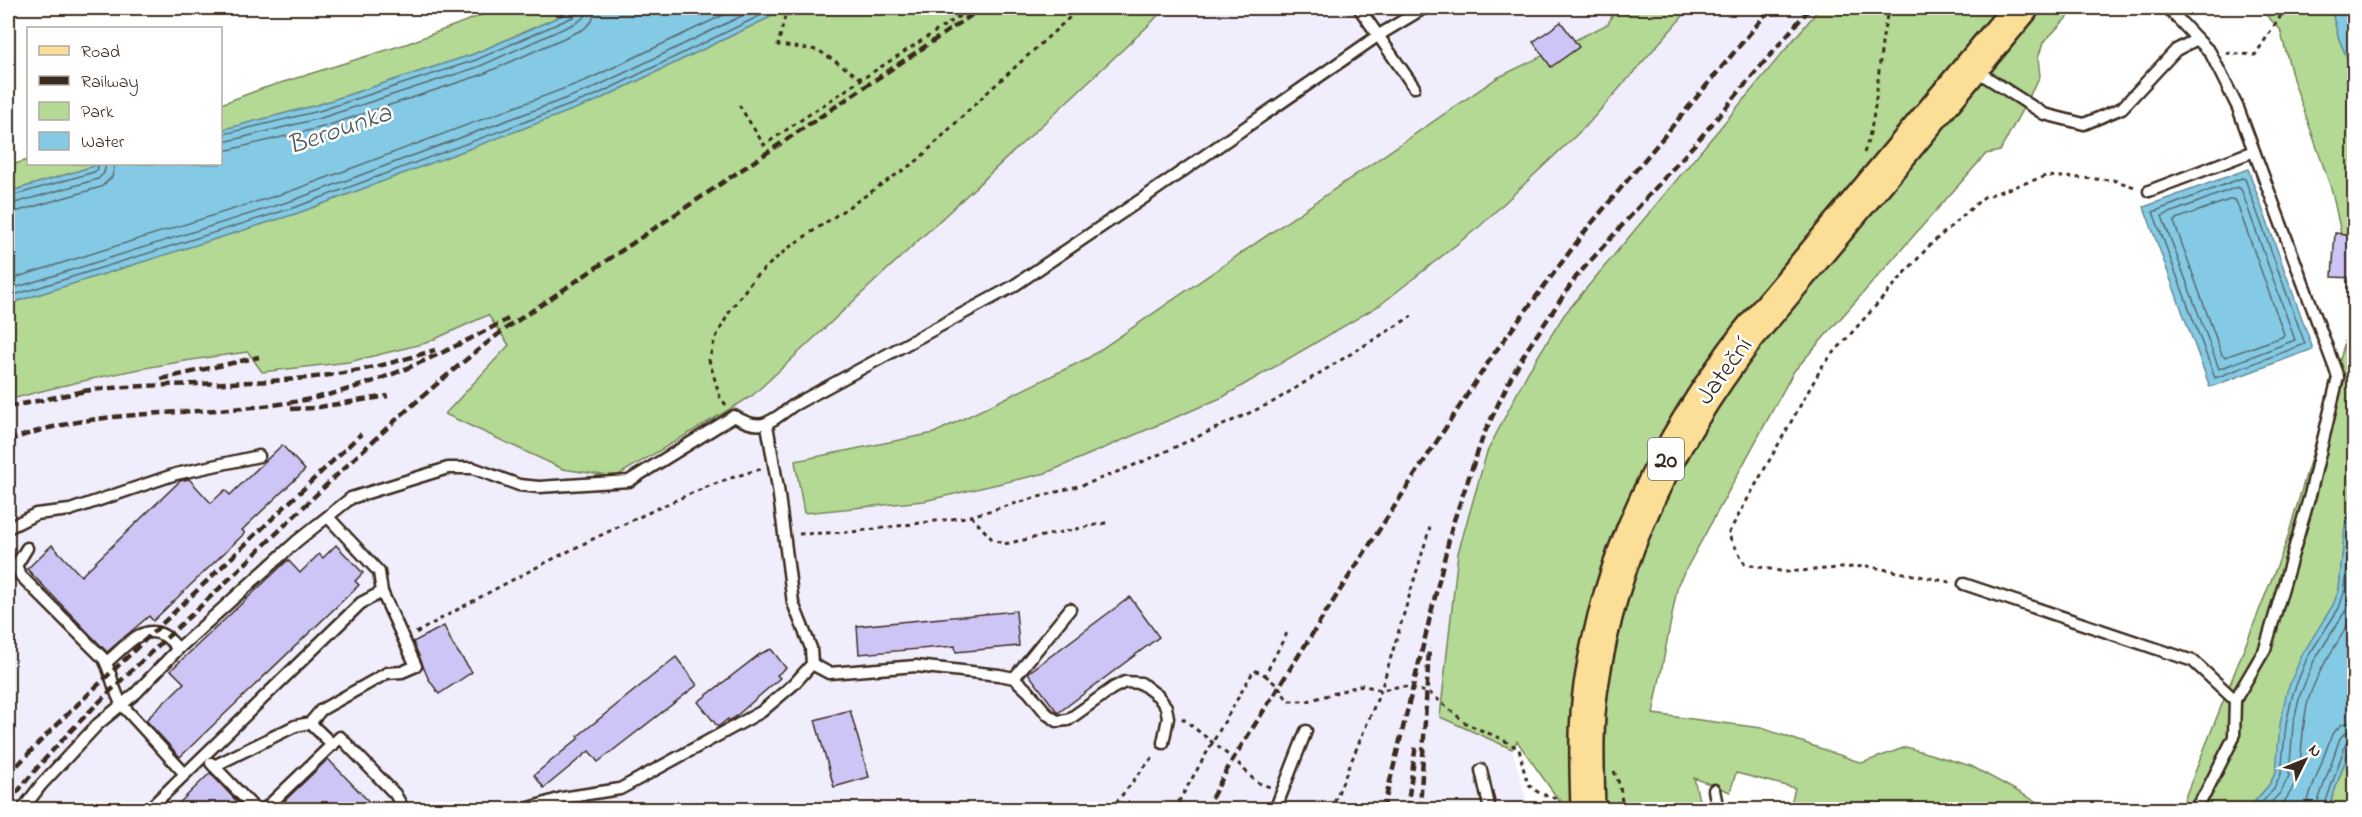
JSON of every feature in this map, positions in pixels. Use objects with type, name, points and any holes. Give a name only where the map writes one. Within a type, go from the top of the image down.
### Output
[{"type":"main road","name":"Jateční","points":[[1575,805],[1587,769],[1591,688],[1600,639],[1623,554],[1662,467],[1711,383],[1748,335],[2020,8]]},
{"type":"lane","points":[[1359,8],[1414,87]]},
{"type":"lane","points":[[22,810],[68,755],[98,724],[136,693],[178,649],[297,541],[351,498],[448,468],[473,468],[519,484],[539,487],[629,481],[734,416],[749,425],[767,425],[794,405],[1012,287],[1379,35],[1424,8]]},
{"type":"lane","points":[[2168,8],[2210,51],[2238,108],[2338,377],[2310,495],[2265,650],[2235,700],[2234,737],[2205,794],[2194,810]]},
{"type":"lane","points":[[1973,64],[1983,75],[2044,114],[2084,124],[2122,108],[2176,50],[2197,39]]},
{"type":"lane","points":[[2149,191],[2254,151]]},
{"type":"lane","points":[[523,810],[562,798],[620,789],[761,712],[794,684],[812,664],[811,648],[793,603],[785,535],[767,425]]},
{"type":"lane","points":[[8,528],[36,514],[70,510],[176,474],[259,456]]},
{"type":"lane","points":[[214,766],[295,726],[310,723],[321,710],[387,673],[402,672],[416,666],[382,592],[379,572],[328,517]]},
{"type":"lane","points":[[27,548],[16,566],[21,576],[106,663],[122,705],[185,774]]},
{"type":"lane","points":[[1964,584],[2193,661],[2235,700]]},
{"type":"lane","points":[[148,810],[361,603],[382,592]]},
{"type":"lane","points":[[1014,678],[1070,609]]},
{"type":"lane","points":[[106,663],[141,633],[154,632],[169,637],[178,649]]},
{"type":"lane","points":[[812,664],[829,674],[916,666],[1014,678],[1047,714],[1057,721],[1068,720],[1125,682],[1141,683],[1158,696],[1166,707],[1168,718],[1163,743]]},
{"type":"lane","points":[[310,723],[333,745]]},
{"type":"lane","points":[[1275,810],[1306,731]]},
{"type":"lane","points":[[264,810],[340,737],[395,794],[404,810]]},
{"type":"lane","points":[[204,756],[256,810]]},
{"type":"lane","points":[[1481,770],[1490,810]]},
{"type":"lane","points":[[1714,790],[1718,810]]},
{"type":"path","points":[[787,8],[778,45],[818,50],[862,79]]},
{"type":"path","points":[[739,105],[764,145],[972,8]]},
{"type":"path","points":[[734,416],[720,397],[709,360],[715,339],[731,309],[755,277],[789,248],[918,160],[978,101],[1080,8]]},
{"type":"path","points":[[2210,51],[2255,55],[2286,8]]},
{"type":"path","points":[[1964,584],[1867,567],[1785,572],[1745,564],[1728,534],[1823,365],[1929,246],[1984,197],[2046,176],[2113,180],[2149,191]]},
{"type":"path","points":[[785,535],[862,531],[971,516],[1089,483],[1147,460],[1273,402],[1412,316]]},
{"type":"path","points":[[404,640],[526,571],[664,505],[731,476],[774,465]]},
{"type":"path","points":[[971,516],[992,539],[1005,544],[1110,522]]},
{"type":"path","points":[[1331,810],[1381,690],[1430,527]]},
{"type":"path","points":[[1265,675],[1288,631]]},
{"type":"path","points":[[1174,810],[1254,670],[1265,675],[1279,687],[1288,701],[1308,701],[1362,685],[1381,690],[1402,686],[1430,693],[1467,724],[1519,749],[1528,782],[1535,792],[1575,805]]},
{"type":"path","points":[[1166,707],[1237,762],[1256,782],[1282,792]]},
{"type":"path","points":[[1110,810],[1163,743]]},
{"type":"path","points":[[1611,764],[1620,786],[1623,810]]},
{"type":"shaded area","points":[[909,8],[1820,8],[1564,315],[1528,372],[1458,553],[1440,717],[1512,749],[1529,809],[8,810],[8,400],[76,381],[249,352]]},
{"type":"green space","points":[[500,8],[579,8],[474,54],[317,105],[222,130],[222,104],[261,89],[406,44]]},
{"type":"green space","points":[[789,8],[1165,8],[752,396],[615,477],[563,469],[445,414],[509,345],[488,315],[426,343],[349,362],[262,372],[248,352],[127,372],[8,400],[8,304],[298,213],[596,101]]},
{"type":"green space","points":[[1616,8],[1690,8],[1588,124],[1480,226],[1380,305],[1223,397],[1046,473],[924,501],[804,513],[795,461],[934,433],[1088,358],[1497,78],[1608,24]]},
{"type":"green space","points":[[1820,8],[2076,8],[2043,43],[2038,58],[2040,76],[2000,151],[1986,154],[1794,371],[1678,584],[1653,714],[1762,728],[1862,763],[1906,747],[1971,766],[2050,809],[1794,809],[1790,807],[1795,788],[1736,773],[1730,792],[1694,778],[1701,809],[1565,809],[1517,741],[1512,749],[1440,717],[1458,553],[1487,452],[1528,372],[1564,315]]},
{"type":"green space","points":[[2259,8],[2331,8],[2339,39],[2354,74],[2354,295],[2332,191],[2293,79],[2280,29]]},
{"type":"green space","points":[[27,160],[27,165],[98,165],[8,192],[8,166]]},
{"type":"green space","points":[[2354,311],[2354,503],[2345,526],[2339,590],[2279,750],[2276,772],[2269,785],[2248,809],[2180,810],[2286,543]]},
{"type":"green space","points":[[2354,737],[2354,809],[2328,809]]},
{"type":"water","name":"Berounka","points":[[579,8],[789,8],[596,101],[298,213],[8,304],[8,192],[98,165],[222,165],[222,130],[317,105],[474,54]]},
{"type":"water","points":[[2331,8],[2354,8],[2354,74],[2339,39]]},
{"type":"water","points":[[2248,169],[2313,349],[2210,387],[2144,207]]},
{"type":"water","points":[[2354,503],[2354,737],[2328,809],[2248,809],[2269,785],[2276,772],[2280,724],[2287,691],[2302,655],[2333,605],[2339,590],[2345,526]]},
{"type":"building","points":[[1561,22],[1579,47],[1551,67],[1533,42]]},
{"type":"building","points":[[2335,233],[2355,235],[2355,278],[2332,277]]},
{"type":"building","points":[[282,445],[305,470],[242,530],[245,533],[153,621],[149,616],[107,652],[27,569],[52,545],[81,576],[180,481],[189,479],[211,503],[225,490],[230,495]]},
{"type":"building","points":[[336,545],[363,573],[355,581],[359,585],[180,757],[146,720],[184,683],[171,670],[288,560],[300,573],[319,554],[323,558]]},
{"type":"building","points":[[1130,597],[1159,637],[1058,713],[1028,673]]},
{"type":"building","points":[[1016,611],[1019,646],[956,652],[955,646],[859,654],[857,626]]},
{"type":"building","points":[[444,626],[453,645],[472,672],[439,694],[428,678],[413,642]]},
{"type":"building","points":[[771,649],[786,668],[777,675],[780,678],[734,718],[729,721],[728,719],[718,727],[698,702],[760,654]]},
{"type":"building","points":[[676,657],[697,685],[598,762],[589,751],[544,788],[534,775],[579,738],[578,736]]},
{"type":"building","points":[[850,710],[869,777],[834,787],[815,720]]},
{"type":"building","points":[[328,759],[377,810],[275,810]]},
{"type":"building","points":[[210,773],[245,810],[172,810]]},
{"type":"railway","points":[[8,804],[58,745],[112,689],[398,418],[470,356],[508,327],[982,8]]},
{"type":"railway","points":[[1205,810],[1233,759],[1495,352],[1586,230],[1771,8]]},
{"type":"railway","points":[[1383,810],[1453,523],[1484,434],[1511,377],[1576,277],[1701,137],[1810,8]]},
{"type":"railway","points":[[8,441],[76,422],[111,417],[252,407],[317,398],[401,371],[508,319]]},
{"type":"railway","points":[[82,391],[305,378],[362,370],[435,350]]},
{"type":"railway","points":[[161,379],[259,357]]},
{"type":"railway","points":[[8,407],[90,390]]},
{"type":"railway","points":[[291,409],[313,408],[388,396]]},
{"type":"railway","points":[[8,775],[56,725],[361,434]]},
{"type":"railway","points":[[1420,810],[1429,648]]},
{"type":"railway","points":[[1407,810],[1416,744]]}]
